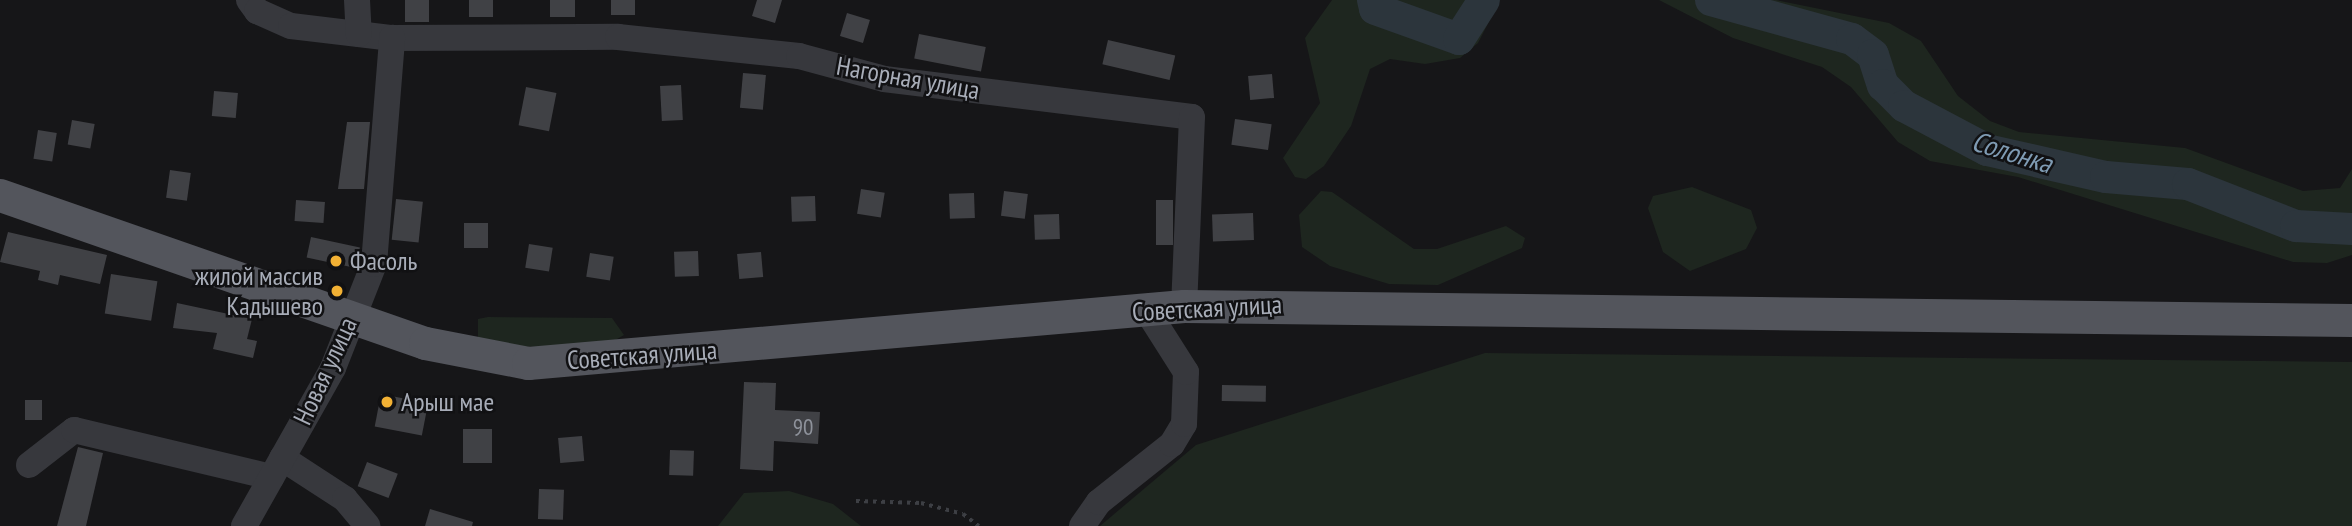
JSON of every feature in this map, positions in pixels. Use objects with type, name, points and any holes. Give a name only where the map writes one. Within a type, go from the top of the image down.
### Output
[{"type":"main road","name":"Советская улица","points":[[0,195],[350,318],[479,358],[528,363],[1184,306],[1309,303],[1416,311],[2352,320]]},
{"type":"street","points":[[249,0],[291,26],[392,38]]},
{"type":"street","points":[[357,0],[359,34]]},
{"type":"street","name":"Нагорная улица","points":[[392,38],[618,37],[799,56],[884,79],[1192,117],[1184,306]]},
{"type":"street","name":"Новая улица","points":[[244,526],[333,368],[350,318],[374,264],[392,38]]},
{"type":"street","points":[[1082,526],[1099,502],[1172,444],[1184,424],[1186,372],[1146,309]]},
{"type":"street","points":[[29,465],[74,430],[277,468],[345,499],[368,526]]},
{"type":"path","points":[[856,500],[921,503],[963,514],[979,526]]},
{"type":"shaded area","points":[[1332,0],[1500,0],[1478,43],[1460,58],[1425,64],[1390,59],[1370,69],[1351,126],[1324,166],[1306,179],[1295,177],[1283,158],[1320,103],[1305,38]]},
{"type":"shaded area","points":[[1659,0],[1776,0],[1889,23],[1921,41],[1958,96],[1990,121],[2019,132],[2185,148],[2303,191],[2340,188],[2352,169],[2352,255],[2327,263],[2293,262],[2018,177],[1930,161],[1898,142],[1851,87],[1822,67],[1733,38]]},
{"type":"shaded area","points":[[1692,187],[1751,210],[1757,228],[1746,249],[1690,271],[1663,252],[1648,208],[1653,196]]},
{"type":"shaded area","points":[[1321,191],[1332,192],[1414,249],[1437,249],[1506,226],[1525,238],[1522,248],[1438,285],[1389,284],[1330,266],[1302,247],[1299,215]]},
{"type":"shaded area","points":[[612,318],[624,335],[605,346],[500,347],[478,339],[478,319]]},
{"type":"shaded area","points":[[1485,353],[2352,362],[2352,526],[1100,526],[1196,445]]},
{"type":"shaded area","points":[[789,491],[833,504],[861,526],[718,526],[744,493]]},
{"type":"building","points":[[405,0],[429,0],[429,22],[405,22]]},
{"type":"building","points":[[469,0],[493,0],[493,17],[469,17]]},
{"type":"building","points":[[550,0],[575,0],[575,17],[550,17]]},
{"type":"building","points":[[611,0],[635,0],[635,15],[611,15]]},
{"type":"building","points":[[757,0],[782,0],[775,23],[752,16]]},
{"type":"building","points":[[847,13],[870,20],[863,43],[840,36]]},
{"type":"building","points":[[919,34],[986,47],[981,72],[914,59]]},
{"type":"building","points":[[1108,40],[1175,56],[1170,80],[1102,64]]},
{"type":"building","points":[[743,73],[766,75],[763,110],[740,108]]},
{"type":"building","points":[[1272,74],[1274,98],[1250,100],[1248,76]]},
{"type":"building","points":[[681,85],[683,120],[662,121],[660,86]]},
{"type":"building","points":[[526,87],[556,93],[549,131],[519,125]]},
{"type":"building","points":[[214,91],[238,93],[236,118],[212,116]]},
{"type":"building","points":[[1235,119],[1272,124],[1268,150],[1231,145]]},
{"type":"building","points":[[72,120],[95,124],[90,149],[68,145]]},
{"type":"building","points":[[347,122],[370,122],[364,189],[338,189]]},
{"type":"building","points":[[38,130],[57,133],[52,162],[33,159]]},
{"type":"building","points":[[170,170],[191,173],[187,201],[166,198]]},
{"type":"building","points":[[861,189],[885,193],[881,217],[857,214]]},
{"type":"building","points":[[1004,191],[1028,194],[1025,219],[1001,216]]},
{"type":"building","points":[[974,193],[975,218],[950,219],[949,194]]},
{"type":"building","points":[[815,196],[816,221],[792,222],[791,197]]},
{"type":"building","points":[[396,199],[423,202],[419,243],[392,240]]},
{"type":"building","points":[[296,200],[325,202],[323,223],[295,221]]},
{"type":"building","points":[[1156,200],[1173,200],[1173,245],[1156,245]]},
{"type":"building","points":[[1253,213],[1254,240],[1213,241],[1212,214]]},
{"type":"building","points":[[1059,214],[1060,239],[1035,240],[1034,215]]},
{"type":"building","points":[[464,223],[488,223],[488,248],[464,248]]},
{"type":"building","points":[[8,232],[107,255],[100,284],[60,275],[58,285],[38,280],[40,271],[0,262]]},
{"type":"building","points":[[311,237],[360,247],[356,268],[307,258]]},
{"type":"building","points":[[529,244],[553,248],[549,271],[525,268]]},
{"type":"building","points":[[698,251],[699,276],[675,277],[674,252]]},
{"type":"building","points":[[761,252],[763,277],[739,279],[737,254]]},
{"type":"building","points":[[590,253],[614,257],[610,280],[586,277]]},
{"type":"building","points":[[111,274],[157,281],[151,321],[105,314]]},
{"type":"building","points":[[177,303],[252,319],[247,339],[257,341],[253,358],[213,349],[217,333],[173,328]]},
{"type":"building","points":[[744,382],[776,383],[775,410],[820,412],[818,444],[774,441],[773,471],[740,469]]},
{"type":"building","points":[[1222,385],[1266,386],[1266,402],[1222,401]]},
{"type":"building","points":[[381,394],[428,403],[422,436],[375,426]]},
{"type":"building","points":[[25,400],[42,400],[42,420],[25,420]]},
{"type":"building","points":[[463,429],[492,429],[492,463],[463,463]]},
{"type":"building","points":[[582,436],[584,461],[560,463],[558,438]]},
{"type":"building","points":[[78,447],[103,453],[86,526],[57,526]]},
{"type":"building","points":[[670,450],[694,451],[693,476],[669,475]]},
{"type":"building","points":[[367,462],[398,474],[388,498],[358,486]]},
{"type":"building","points":[[539,489],[564,490],[563,520],[538,519]]},
{"type":"building","points":[[430,509],[473,522],[472,526],[425,526]]},
{"type":"waterway","name":"Солонка","points":[[1373,0],[1375,9],[1459,39],[1484,0]]},
{"type":"waterway","name":"Солонка","points":[[1711,0],[1852,39],[1873,55],[1883,85],[1904,106],[1987,150],[2106,177],[2188,184],[2296,226],[2352,229]]},
{"type":"place","name":"Фасоль","points":[[336,261]]},
{"type":"place","name":"жилой массив Кадышево","points":[[337,291]]},
{"type":"place","name":"Арыш мае","points":[[387,402]]}]
